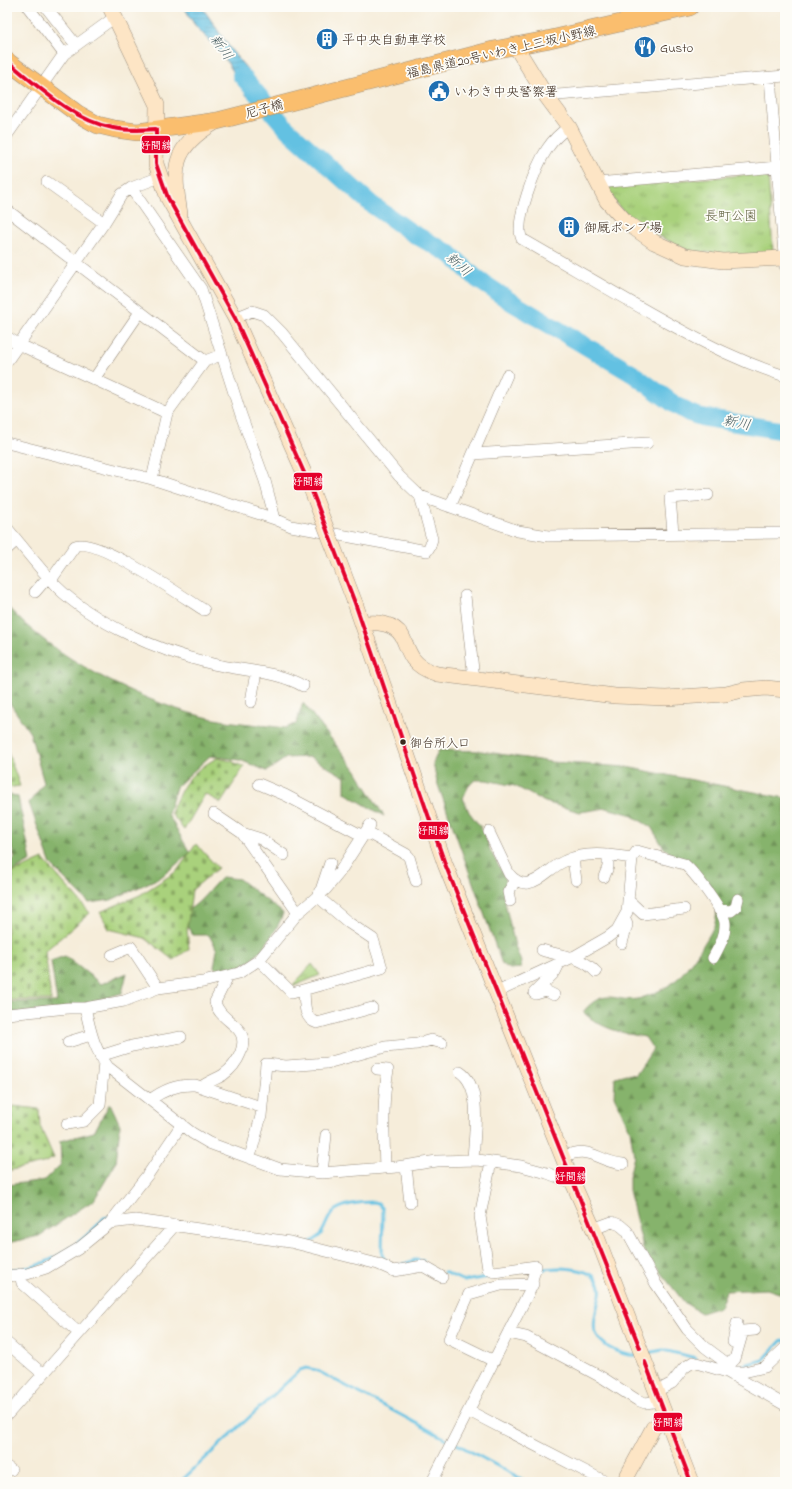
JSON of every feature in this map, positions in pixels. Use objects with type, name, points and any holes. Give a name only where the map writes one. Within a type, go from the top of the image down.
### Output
[{"type":"main road","name":"福島県道20号いわき上三坂小野線","points":[[311,96],[493,50],[516,47],[641,13],[690,7]]},
{"type":"main road","points":[[7,61],[41,88],[78,114],[98,125],[115,130],[137,132],[156,129]]},
{"type":"main road","name":"尼子橋","points":[[156,129],[217,121],[311,96]]},
{"type":"street","points":[[28,7],[64,54]]},
{"type":"street","points":[[46,7],[76,45]]},
{"type":"street","points":[[7,135],[64,54],[112,12],[157,105],[156,164],[168,198],[235,318],[310,486],[355,603],[445,864],[573,1184],[593,1229],[659,1396],[691,1482]]},
{"type":"street","points":[[516,47],[546,96],[569,127],[607,201],[627,223],[654,242],[685,256],[723,261],[785,261],[781,165],[770,78]]},
{"type":"street","points":[[546,96],[785,76]]},
{"type":"street","points":[[182,223],[177,192],[177,162],[183,150],[196,133],[217,121]]},
{"type":"street","points":[[569,127],[551,143],[542,158],[522,207],[520,235],[522,239],[602,286],[724,354],[753,366],[785,376]]},
{"type":"street","points":[[597,183],[781,165]]},
{"type":"street","points":[[7,361],[104,223],[122,194],[131,188],[160,177]]},
{"type":"street","points":[[47,182],[104,223]]},
{"type":"street","points":[[131,188],[201,289],[265,481],[275,519]]},
{"type":"street","points":[[7,210],[205,361]]},
{"type":"street","points":[[235,318],[252,310],[264,315],[300,354],[399,476],[420,496],[518,531],[548,536],[577,537],[673,533],[785,533]]},
{"type":"street","points":[[94,379],[140,312]]},
{"type":"street","points":[[7,337],[18,344],[167,413]]},
{"type":"street","points":[[152,480],[167,413],[205,361],[222,355]]},
{"type":"street","points":[[450,507],[507,375]]},
{"type":"street","points":[[7,443],[152,480],[275,519],[291,526],[426,551],[430,546],[432,539],[420,496]]},
{"type":"street","points":[[473,454],[647,443]]},
{"type":"street","points":[[673,533],[670,498],[708,495]]},
{"type":"street","points":[[7,528],[50,578],[73,600],[98,618],[123,631],[202,662],[289,679],[303,686]]},
{"type":"street","points":[[7,548],[17,540]]},
{"type":"street","points":[[35,592],[50,578],[75,546],[84,545],[133,565],[204,610]]},
{"type":"street","points":[[465,596],[474,679]]},
{"type":"street","points":[[362,624],[374,622],[388,625],[401,635],[414,660],[424,669],[437,674],[615,696],[666,698],[726,694],[743,690],[766,688],[785,690]]},
{"type":"street","points":[[251,702],[256,672]]},
{"type":"street","points":[[259,784],[366,831],[406,854],[409,857],[416,881]]},
{"type":"street","points":[[214,814],[242,833],[260,839],[284,855]]},
{"type":"street","points":[[7,1014],[68,1008],[85,1008],[124,1001],[158,988],[204,982],[239,973],[259,960],[298,913],[339,873],[366,831]]},
{"type":"street","points":[[489,832],[509,874],[516,880],[527,883],[565,860],[590,854],[632,858]]},
{"type":"street","points":[[242,833],[298,913]]},
{"type":"street","points":[[497,992],[572,957],[614,933],[625,917],[632,858],[637,851],[684,864],[692,872],[719,910],[725,923],[723,937],[713,958]]},
{"type":"street","points":[[604,877],[608,867],[608,855]]},
{"type":"street","points":[[573,859],[576,880]]},
{"type":"street","points":[[318,895],[330,863]]},
{"type":"street","points":[[510,901],[508,892],[516,880]]},
{"type":"street","points":[[259,960],[292,993],[382,968],[373,939],[349,923],[318,895]]},
{"type":"street","points":[[719,910],[731,911],[736,907],[738,898]]},
{"type":"street","points":[[628,900],[643,914],[684,909]]},
{"type":"street","points":[[622,943],[628,925],[625,917]]},
{"type":"street","points":[[112,955],[131,946],[158,988]]},
{"type":"street","points":[[542,950],[572,957],[587,964],[596,972]]},
{"type":"street","points":[[554,995],[546,991],[536,994],[534,993],[555,972],[560,962]]},
{"type":"street","points":[[201,1087],[229,1070],[239,1057],[243,1043],[240,1031],[220,1013],[215,1002],[228,976]]},
{"type":"street","points":[[304,990],[306,1011],[309,1018],[317,1023],[372,1008]]},
{"type":"street","points":[[85,1008],[93,1043],[108,1068],[209,1143],[280,1169],[322,1173],[406,1166],[437,1161],[473,1160],[521,1166],[547,1173],[573,1184]]},
{"type":"street","points":[[68,1042],[91,1035]]},
{"type":"street","points":[[102,1059],[132,1046],[181,1037]]},
{"type":"street","points":[[250,1157],[261,1107],[266,1064],[286,1066],[327,1063],[385,1047],[417,1044],[431,1040],[442,1043]]},
{"type":"street","points":[[67,1124],[84,1121],[100,1105],[102,1059]]},
{"type":"street","points":[[377,1069],[388,1070],[384,1088],[383,1124],[385,1168]]},
{"type":"street","points":[[460,1072],[468,1081],[475,1096],[473,1160]]},
{"type":"street","points":[[150,1100],[165,1090],[187,1085],[201,1087],[261,1107]]},
{"type":"street","points":[[7,1276],[20,1274],[52,1264],[78,1249],[112,1221],[149,1173],[182,1124]]},
{"type":"street","points":[[322,1173],[326,1135]]},
{"type":"street","points":[[563,1157],[575,1152],[582,1152],[623,1164]]},
{"type":"street","points":[[491,1162],[480,1216],[488,1269],[494,1272],[534,1275]]},
{"type":"street","points":[[406,1166],[410,1204]]},
{"type":"street","points":[[112,1221],[136,1220],[290,1242],[378,1264],[394,1271],[423,1266],[442,1277]]},
{"type":"street","points":[[593,1229],[612,1222],[624,1228],[630,1236],[656,1284],[687,1329],[705,1348],[725,1362],[728,1367],[785,1405]]},
{"type":"street","points":[[7,1415],[175,1225]]},
{"type":"street","points":[[20,1274],[22,1283],[79,1333]]},
{"type":"street","points":[[432,1482],[533,1284],[534,1275]]},
{"type":"street","points":[[494,1361],[449,1339],[469,1294],[534,1275]]},
{"type":"street","points":[[728,1367],[737,1323]]},
{"type":"street","points":[[728,1367],[738,1354],[744,1331],[755,1330]]},
{"type":"street","points":[[508,1333],[526,1337],[603,1378],[636,1400],[646,1403],[659,1396],[689,1363],[728,1367],[744,1372],[765,1367],[785,1348]]},
{"type":"street","points":[[7,1343],[43,1374]]},
{"type":"street","points":[[469,1411],[606,1482]]},
{"type":"street","points":[[624,1482],[653,1428],[666,1418]]},
{"type":"green space","name":"長町公園","points":[[768,173],[773,253],[739,255],[689,251],[649,231],[619,207],[608,190],[611,186]]},
{"type":"green space","points":[[7,606],[25,624],[71,659],[96,674],[123,687],[176,709],[222,720],[285,728],[296,724],[303,703],[355,769],[384,816],[345,793],[345,777],[310,757],[286,758],[267,771],[240,760],[210,756],[176,787],[168,814],[190,853],[161,877],[111,900],[89,903],[51,865],[29,803],[44,783],[30,733],[7,699]]},
{"type":"green space","points":[[7,750],[20,786],[7,788]]},
{"type":"green space","points":[[439,750],[481,751],[551,762],[626,767],[785,798],[785,1295],[767,1289],[726,1291],[720,1307],[701,1313],[685,1303],[644,1252],[629,1190],[629,1177],[634,1156],[630,1130],[614,1096],[615,1077],[626,1074],[636,1075],[653,1049],[645,1037],[620,1032],[604,1026],[597,1023],[583,1012],[591,1003],[599,999],[613,997],[635,999],[648,996],[676,980],[692,961],[713,928],[717,911],[714,890],[664,848],[651,827],[629,814],[606,808],[580,812],[545,802],[515,786],[486,780],[475,780],[469,785],[463,798],[469,812],[485,833],[490,850],[506,879],[503,894],[515,946],[521,962],[521,968],[510,969],[502,964],[437,782],[433,763]]},
{"type":"green space","points":[[217,758],[231,761],[244,767],[221,803],[205,794],[184,830],[171,813],[175,803],[183,787],[193,775]]},
{"type":"green space","points":[[10,794],[18,797],[31,861],[7,875],[7,864],[15,858],[6,826],[7,801]]},
{"type":"green space","points":[[196,844],[218,868],[192,890],[187,929],[189,949],[173,960],[145,938],[109,929],[100,912],[140,895],[177,871]]},
{"type":"green space","points":[[43,859],[90,913],[45,951],[51,1000],[7,1000],[7,875]]},
{"type":"green space","points":[[222,877],[239,879],[283,913],[268,942],[256,956],[241,966],[220,973],[214,967],[217,950],[209,935],[192,935],[185,921],[188,910],[202,899]]},
{"type":"green space","points":[[65,956],[101,984],[127,973],[122,993],[71,1008],[7,1014],[7,1002],[57,1002],[51,961]]},
{"type":"green space","points":[[312,964],[320,975],[294,986],[293,985]]},
{"type":"green space","points":[[110,1103],[120,1125],[116,1163],[94,1200],[39,1236],[7,1243],[7,1185],[45,1180],[61,1164],[60,1141],[94,1132]]},
{"type":"green space","points":[[13,1106],[39,1109],[40,1126],[54,1158],[43,1163],[7,1171],[7,1115]]},
{"type":"water","points":[[184,7],[202,7],[232,51],[265,91],[247,96],[242,85],[223,56],[194,24]]},
{"type":"waterway","name":"新川","points":[[241,75],[288,130],[371,204],[412,233],[450,254],[477,279],[513,303],[633,374],[689,413],[701,417],[785,431]]},
{"type":"waterway","points":[[308,1243],[318,1237],[324,1229],[330,1216],[337,1209],[346,1205],[358,1203],[378,1203],[383,1209],[382,1255],[387,1263]]},
{"type":"waterway","points":[[7,1270],[32,1267],[62,1254],[81,1241],[104,1218],[110,1217]]},
{"type":"waterway","points":[[401,1265],[415,1260],[423,1261]]},
{"type":"waterway","points":[[537,1270],[567,1268],[587,1273],[595,1278],[600,1285],[600,1295],[594,1323],[597,1336],[608,1347],[626,1354],[637,1355]]},
{"type":"waterway","points":[[444,1272],[464,1281],[494,1276]]},
{"type":"waterway","points":[[736,1367],[763,1360],[782,1340],[785,1341]]},
{"type":"waterway","points":[[647,1353],[663,1350],[696,1358]]},
{"type":"waterway","points":[[709,1361],[721,1364]]},
{"type":"waterway","points":[[180,1482],[300,1370],[306,1368],[316,1370],[450,1441]]},
{"type":"waterway","points":[[455,1443],[527,1482]]},
{"type":"transit line","name":"好間線","points":[[7,61],[56,101],[84,118],[98,124],[118,129],[156,129],[156,164],[168,198],[235,318],[310,486],[355,603],[445,864],[640,1348]]},
{"type":"transit line","name":"好間線","points":[[645,1362],[691,1482]]},
{"type":"place","name":"平中央自動車学校","points":[[327,39]]},
{"type":"place","name":"Gusto","points":[[645,47]]},
{"type":"place","name":"いわき中央警察署","points":[[439,91]]},
{"type":"place","name":"御厩ポンプ場","points":[[569,227]]},
{"type":"place","name":"御台所入口","points":[[403,742]]}]
